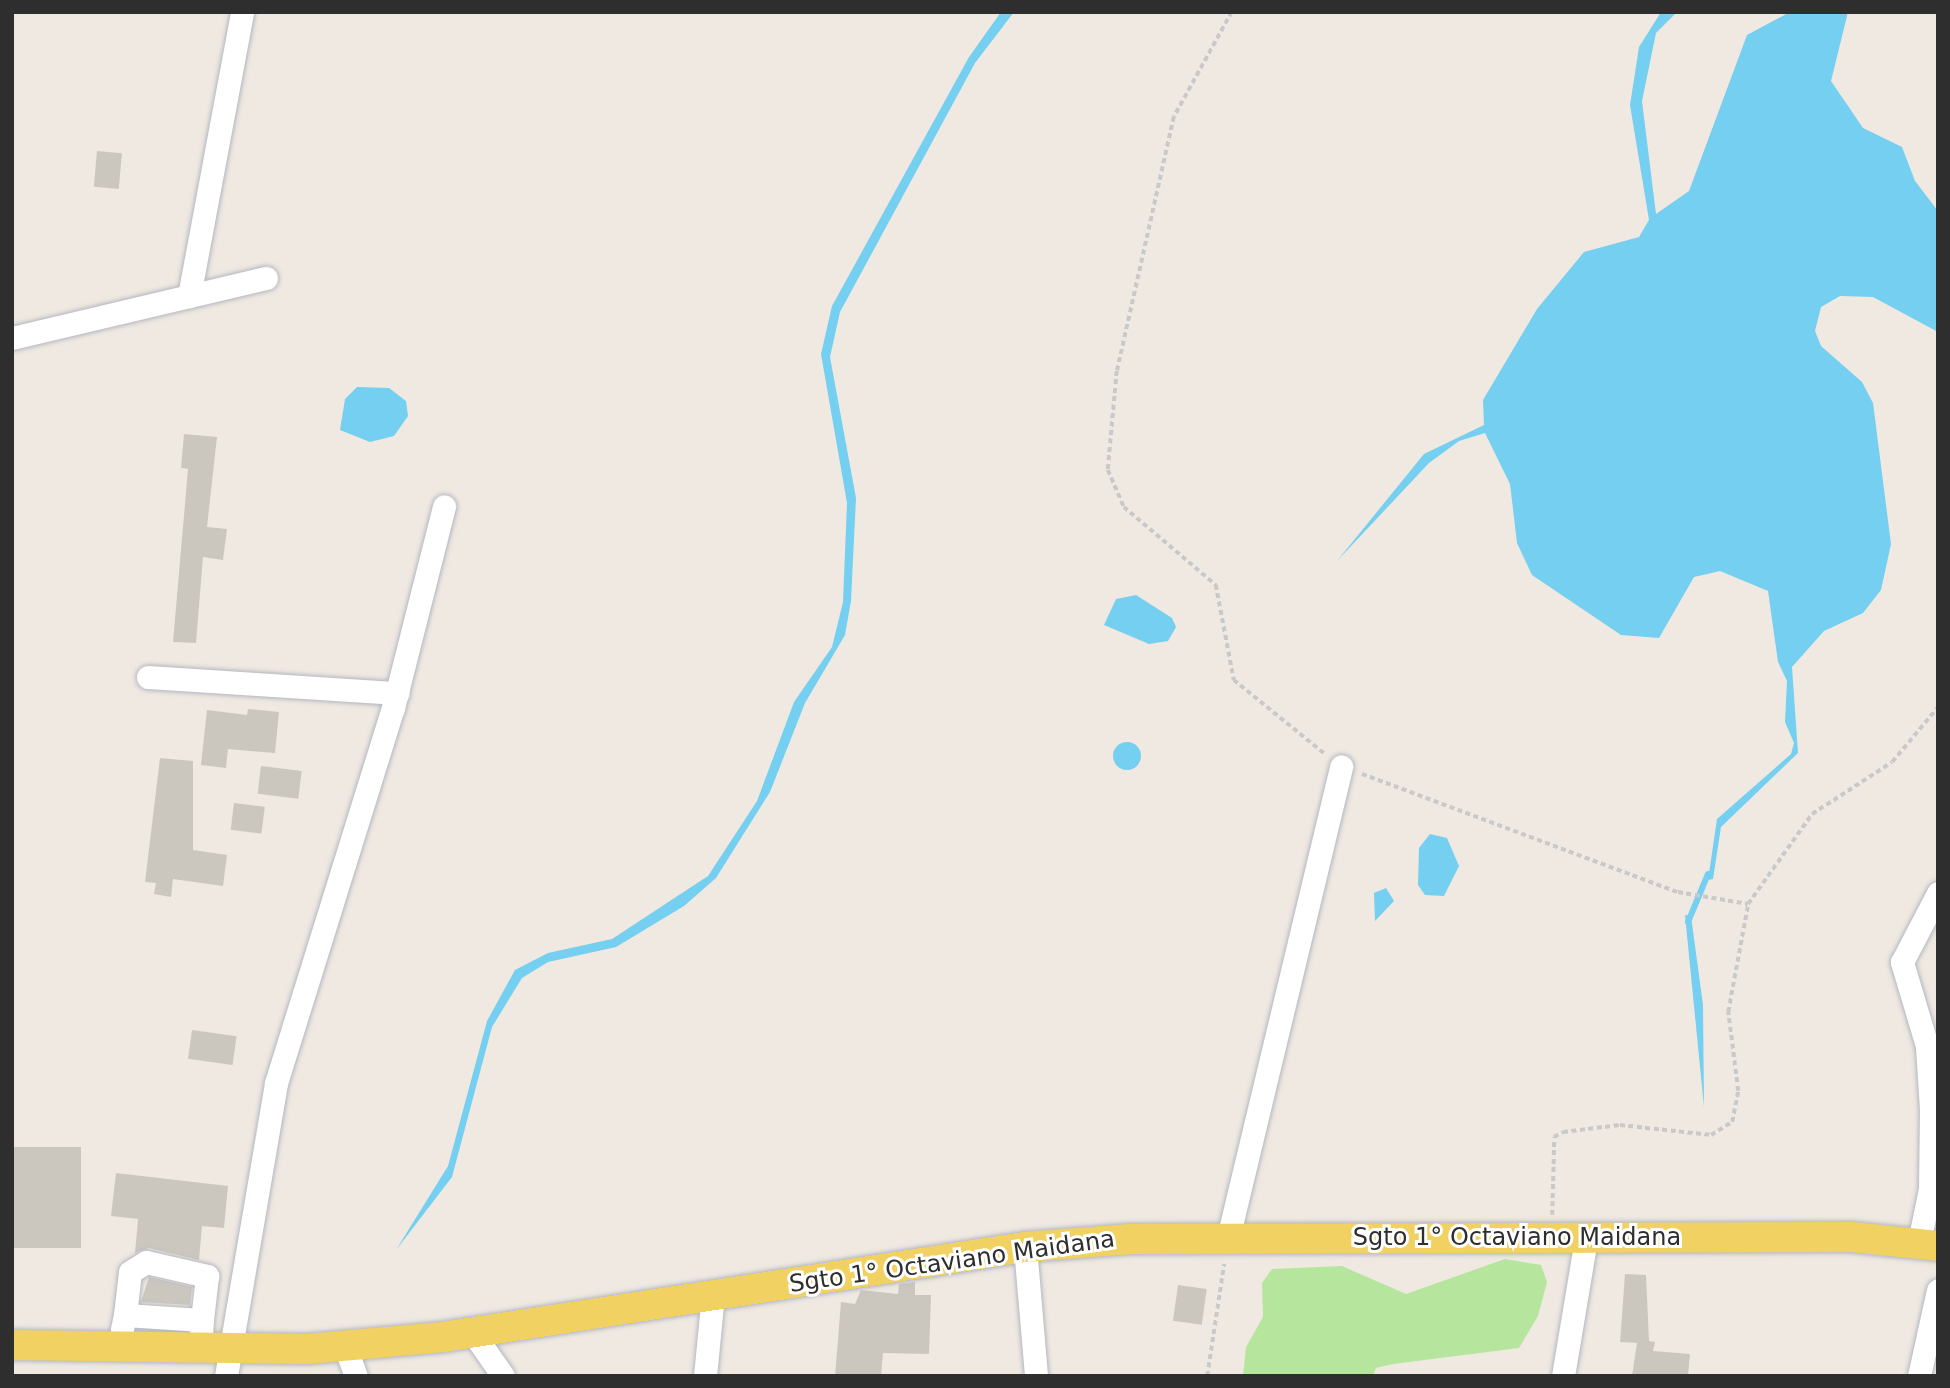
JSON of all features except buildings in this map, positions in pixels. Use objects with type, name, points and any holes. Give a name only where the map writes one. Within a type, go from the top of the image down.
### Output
[{"type":"main road","name":"Sgto 1° Octaviano Maidana","points":[[12,1345],[214,1348],[345,1346],[472,1333],[1025,1247],[1228,1238],[1586,1238],[1928,1244]]},
{"type":"street","points":[[189,296],[242,12]]},
{"type":"street","points":[[12,338],[266,278]]},
{"type":"street","points":[[214,1348],[275,1083],[397,694],[444,506]]},
{"type":"street","points":[[148,677],[397,694]]},
{"type":"street","points":[[1228,1238],[1341,766]]},
{"type":"street","points":[[1928,1244],[1930,1189],[1927,1046],[1902,962],[1938,893]]},
{"type":"street","points":[[1563,1376],[1586,1238]]},
{"type":"street","points":[[1025,1247],[1036,1376]]},
{"type":"street","points":[[118,1346],[130,1272],[146,1262],[207,1276],[214,1348]]},
{"type":"street","points":[[1919,1376],[1938,1290]]},
{"type":"street","points":[[705,1376],[713,1295]]},
{"type":"street","points":[[125,1315],[214,1348]]},
{"type":"street","points":[[472,1333],[503,1376]]},
{"type":"street","points":[[345,1346],[356,1376]]},
{"type":"path","points":[[1232,12],[1174,117],[1117,371],[1108,470],[1124,507],[1216,585],[1239,686],[1341,766],[1678,891],[1748,904]]},
{"type":"path","points":[[1551,1238],[1554,1138],[1563,1132],[1620,1125],[1711,1135],[1732,1122],[1738,1091],[1728,1012],[1748,904],[1812,814],[1892,762],[1938,707]]},
{"type":"path","points":[[1207,1376],[1228,1238]]},
{"type":"green space","points":[[1505,1259],[1541,1265],[1547,1282],[1538,1316],[1519,1348],[1393,1364],[1376,1368],[1373,1376],[1243,1376],[1246,1347],[1263,1317],[1262,1283],[1272,1269],[1342,1266],[1406,1294]]},
{"type":"water","points":[[1001,12],[1014,12],[975,63],[840,312],[830,357],[856,498],[851,601],[845,635],[805,703],[770,792],[716,878],[684,906],[616,947],[548,962],[522,978],[492,1027],[452,1177],[396,1250],[448,1166],[487,1021],[515,970],[548,953],[612,939],[708,876],[757,801],[794,702],[832,647],[843,602],[847,503],[821,354],[832,306],[969,57]]},
{"type":"water","points":[[1661,12],[1677,12],[1656,33],[1642,101],[1656,214],[1689,191],[1747,35],[1790,12],[1848,12],[1831,81],[1863,128],[1902,147],[1915,181],[1938,211],[1938,332],[1873,297],[1840,296],[1821,307],[1815,331],[1821,346],[1862,382],[1873,403],[1891,544],[1881,590],[1863,613],[1824,631],[1792,667],[1798,753],[1721,827],[1713,879],[1708,880],[1717,819],[1791,754],[1794,743],[1785,722],[1787,681],[1778,662],[1768,591],[1720,571],[1694,577],[1659,638],[1621,635],[1532,575],[1517,543],[1510,484],[1485,433],[1459,441],[1429,463],[1337,561],[1424,454],[1484,425],[1483,400],[1537,309],[1584,252],[1639,237],[1649,220],[1630,105],[1639,47]]},
{"type":"water","points":[[357,387],[389,388],[406,401],[408,416],[394,436],[370,442],[340,430],[345,399]]},
{"type":"water","points":[[1136,595],[1172,618],[1176,627],[1168,641],[1149,644],[1104,625],[1116,599]]},
{"type":"water","points":[[1127,742],[1137,746],[1141,756],[1137,766],[1127,770],[1117,766],[1113,756],[1117,746]]},
{"type":"water","points":[[1430,834],[1447,838],[1459,866],[1444,896],[1425,895],[1418,885],[1419,848]]},
{"type":"water","points":[[1386,888],[1394,901],[1375,921],[1374,893]]},
{"type":"water","points":[[1685,915],[1691,916],[1703,1005],[1704,1107]]},
{"type":"waterway","points":[[1688,922],[1708,874]]}]
